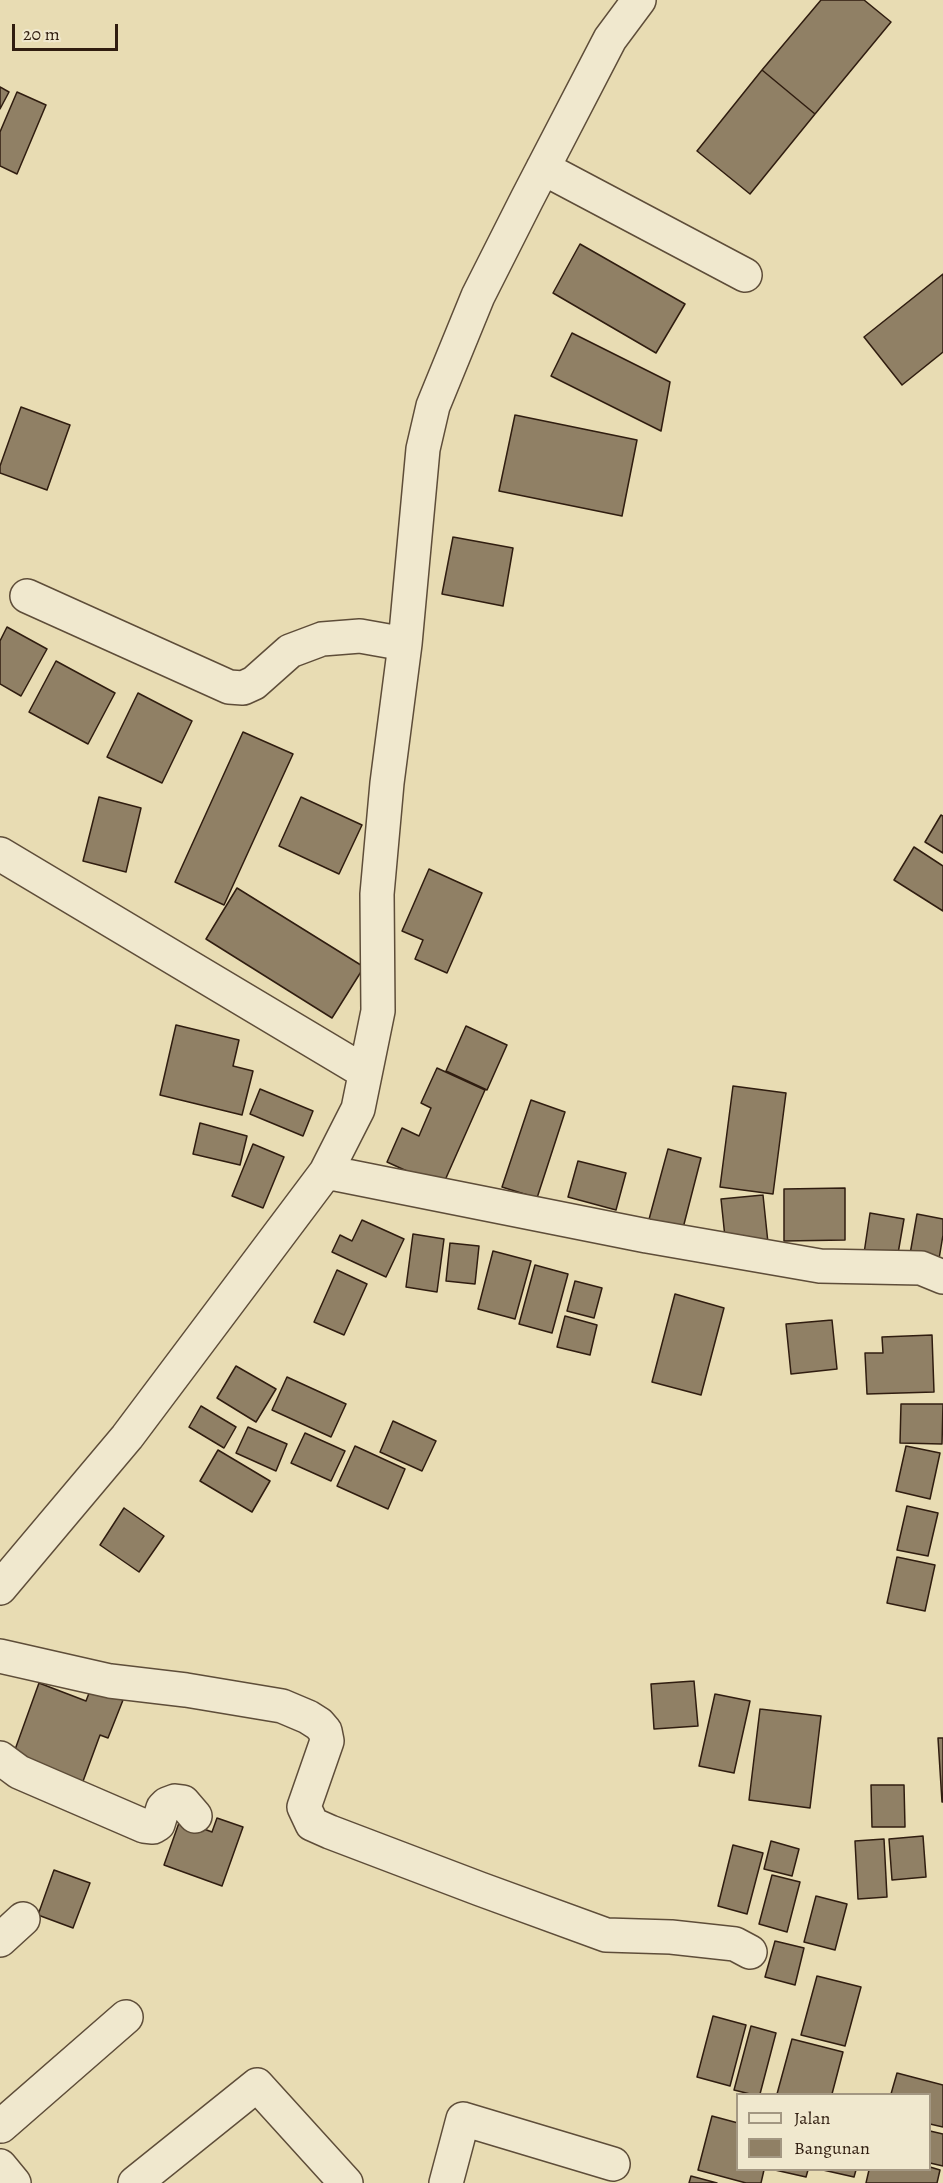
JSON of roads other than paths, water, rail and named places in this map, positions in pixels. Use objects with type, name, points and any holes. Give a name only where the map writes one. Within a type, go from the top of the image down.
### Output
[{"type":"street","points":[[0,1588],[127,1437],[326,1172],[358,1109],[378,1011],[377,894],[387,783],[405,644],[423,450],[433,406],[478,296],[610,39],[639,0]]},
{"type":"street","points":[[543,168],[745,275]]},
{"type":"street","points":[[27,596],[229,687],[243,688],[254,683],[290,651],[322,639],[360,636],[405,644]]},
{"type":"street","points":[[0,854],[365,1072]]},
{"type":"street","points":[[326,1172],[647,1236],[820,1266],[921,1268],[943,1276]]},
{"type":"street","points":[[0,1656],[110,1681],[186,1690],[282,1706],[308,1717],[325,1731],[327,1741],[304,1807],[312,1824],[606,1935],[671,1937],[735,1944],[750,1952]]},
{"type":"street","points":[[0,1758],[19,1772],[144,1826],[153,1827],[158,1824],[163,1808],[174,1801],[183,1802],[195,1816]]},
{"type":"street","points":[[0,2126],[126,2017]]},
{"type":"street","points":[[156,2176],[257,2085],[346,2183]]},
{"type":"street","points":[[446,2183],[463,2119],[613,2164]]},
{"type":"street","points":[[0,2166],[14,2183]]}]
